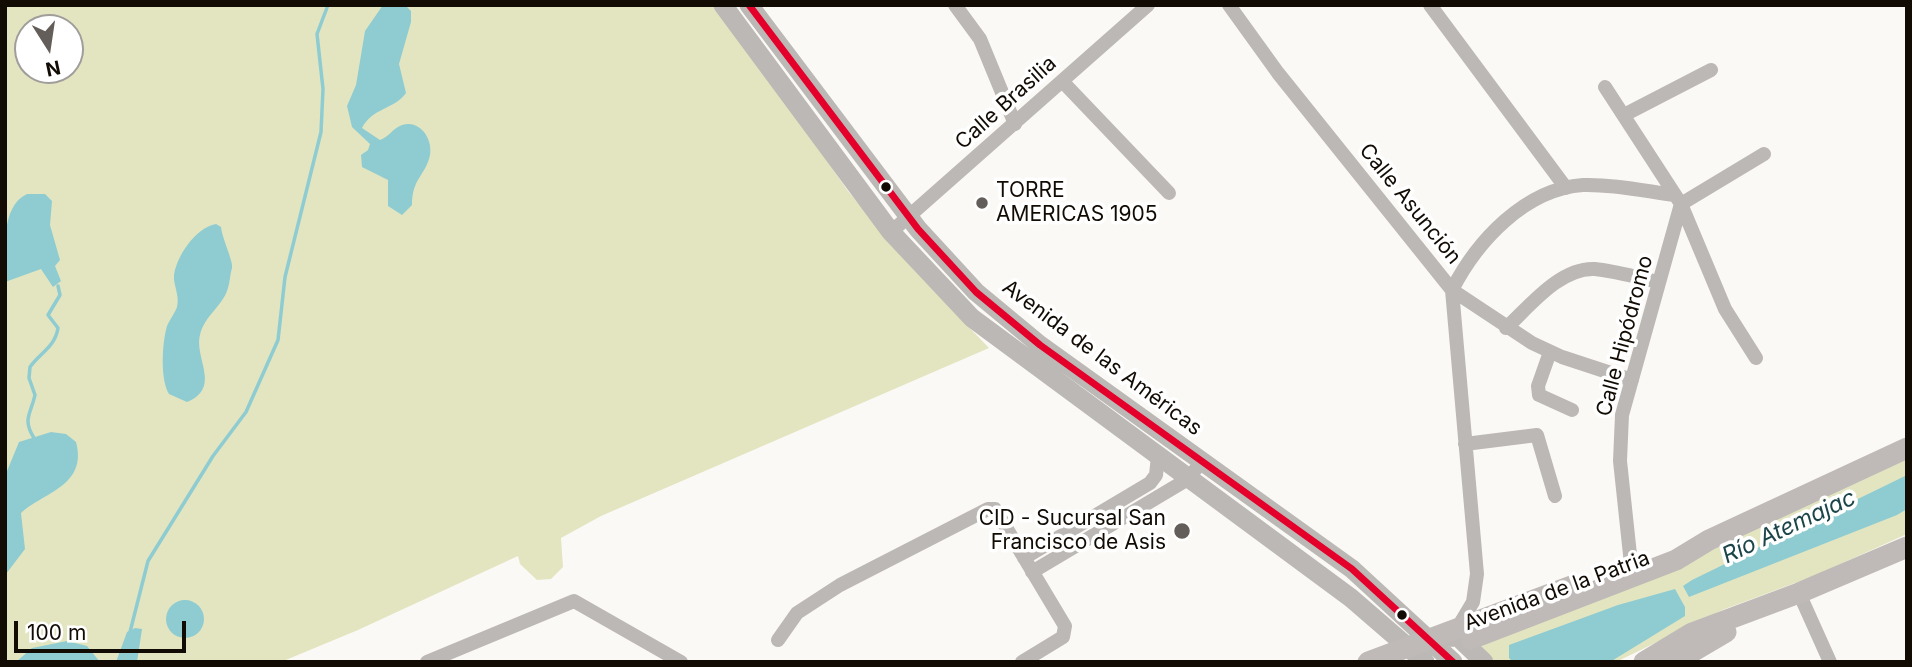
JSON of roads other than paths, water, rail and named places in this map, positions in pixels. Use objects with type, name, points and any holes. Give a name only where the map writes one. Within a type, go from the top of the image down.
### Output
[{"type":"main road","points":[[723,5],[897,240],[943,291],[992,336],[1351,598],[1425,662]]},
{"type":"main road","name":"Avenida de las Américas","points":[[749,5],[909,217],[976,292],[1040,345],[1352,569],[1453,662]]},
{"type":"main road","points":[[897,240],[943,254]]},
{"type":"main road","name":"Avenida de la Patria","points":[[1368,662],[1429,638],[1465,633],[1644,574],[1676,560],[1709,540],[1907,448]]},
{"type":"main road","name":"Avenida de la Patria","points":[[1465,633],[1631,564],[1709,540]]},
{"type":"main road","points":[[1644,662],[1692,633],[1799,593],[1907,547]]},
{"type":"main road","points":[[1675,662],[1799,593]]},
{"type":"main road","points":[[1429,638],[1458,638],[1484,662]]},
{"type":"street","points":[[955,5],[980,40],[1015,124]]},
{"type":"street","name":"Calle Brasilia","points":[[897,240],[909,217],[1148,5]]},
{"type":"street","name":"Calle Asunción","points":[[1230,5],[1278,73],[1452,289],[1477,574],[1465,633]]},
{"type":"street","points":[[1430,5],[1566,188]]},
{"type":"street","points":[[1624,115],[1711,70]]},
{"type":"street","points":[[1062,81],[1169,193]]},
{"type":"street","points":[[1605,87],[1678,200],[1725,309],[1756,358]]},
{"type":"street","points":[[1632,380],[1550,352],[1506,328],[1452,289],[1468,260],[1504,222],[1526,205],[1566,188],[1612,187],[1678,200],[1764,154]]},
{"type":"street","name":"Calle Hipódromo","points":[[1631,564],[1620,461],[1622,415],[1659,282],[1678,200]]},
{"type":"street","points":[[1506,328],[1554,285],[1572,274],[1592,269],[1659,282]]},
{"type":"street","points":[[1550,352],[1538,386],[1539,395],[1572,410]]},
{"type":"street","points":[[1465,444],[1537,435],[1555,496]]},
{"type":"street","points":[[1024,558],[1150,484],[1156,475],[1158,456]]},
{"type":"street","points":[[1032,572],[1188,479],[1202,461]]},
{"type":"street","points":[[778,640],[797,613],[840,585],[988,509],[1000,514],[1066,632],[1063,637],[1022,662]]},
{"type":"street","points":[[1089,520],[1097,534]]},
{"type":"street","points":[[1799,593],[1830,662]]},
{"type":"street","points":[[427,662],[575,601],[681,662]]},
{"type":"water","points":[[383,5],[405,5],[411,11],[411,22],[399,64],[406,93],[377,112],[362,128],[380,140],[399,126],[414,125],[424,132],[430,149],[428,162],[414,189],[412,205],[402,215],[388,206],[388,180],[362,167],[361,155],[368,150],[370,144],[352,127],[347,106],[356,85],[365,31]]},
{"type":"water","points":[[27,194],[45,194],[52,201],[50,225],[60,260],[55,266],[61,281],[53,287],[41,269],[5,282],[8,220],[18,200]]},
{"type":"water","points":[[216,224],[221,227],[232,268],[226,294],[205,322],[200,335],[205,381],[203,389],[187,402],[169,394],[163,370],[165,333],[178,303],[174,275],[188,244],[201,231]]},
{"type":"water","points":[[51,432],[66,434],[76,442],[78,457],[75,469],[61,486],[21,513],[25,549],[6,574],[5,588],[5,476],[19,442]]},
{"type":"water","points":[[1907,475],[1907,509],[1897,515],[1689,597],[1683,586],[1692,580]]},
{"type":"water","points":[[1675,589],[1685,607],[1685,616],[1610,662],[1513,662],[1509,658],[1509,645],[1618,605]]},
{"type":"water","points":[[185,600],[198,606],[204,619],[198,632],[185,638],[172,632],[166,619],[172,606]]},
{"type":"water","points":[[135,628],[142,629],[137,662],[116,662],[127,632]]},
{"type":"water","points":[[67,641],[87,646],[100,662],[16,662],[32,648]]},
{"type":"waterway","points":[[130,632],[148,561],[213,456],[246,412],[278,340],[285,277],[321,132],[323,89],[317,34],[328,5]]},
{"type":"waterway","points":[[34,438],[28,421],[35,395],[29,378],[30,367],[56,335],[58,328],[48,315],[60,295],[58,286]]},
{"type":"place","name":"TORRE AMERICAS 1905","points":[[982,203]]},
{"type":"place","name":"CID - Sucursal San Francisco de Asis","points":[[1182,531]]},
{"type":"water label","name":"Río Atemajac","points":[[1789,527]]}]
